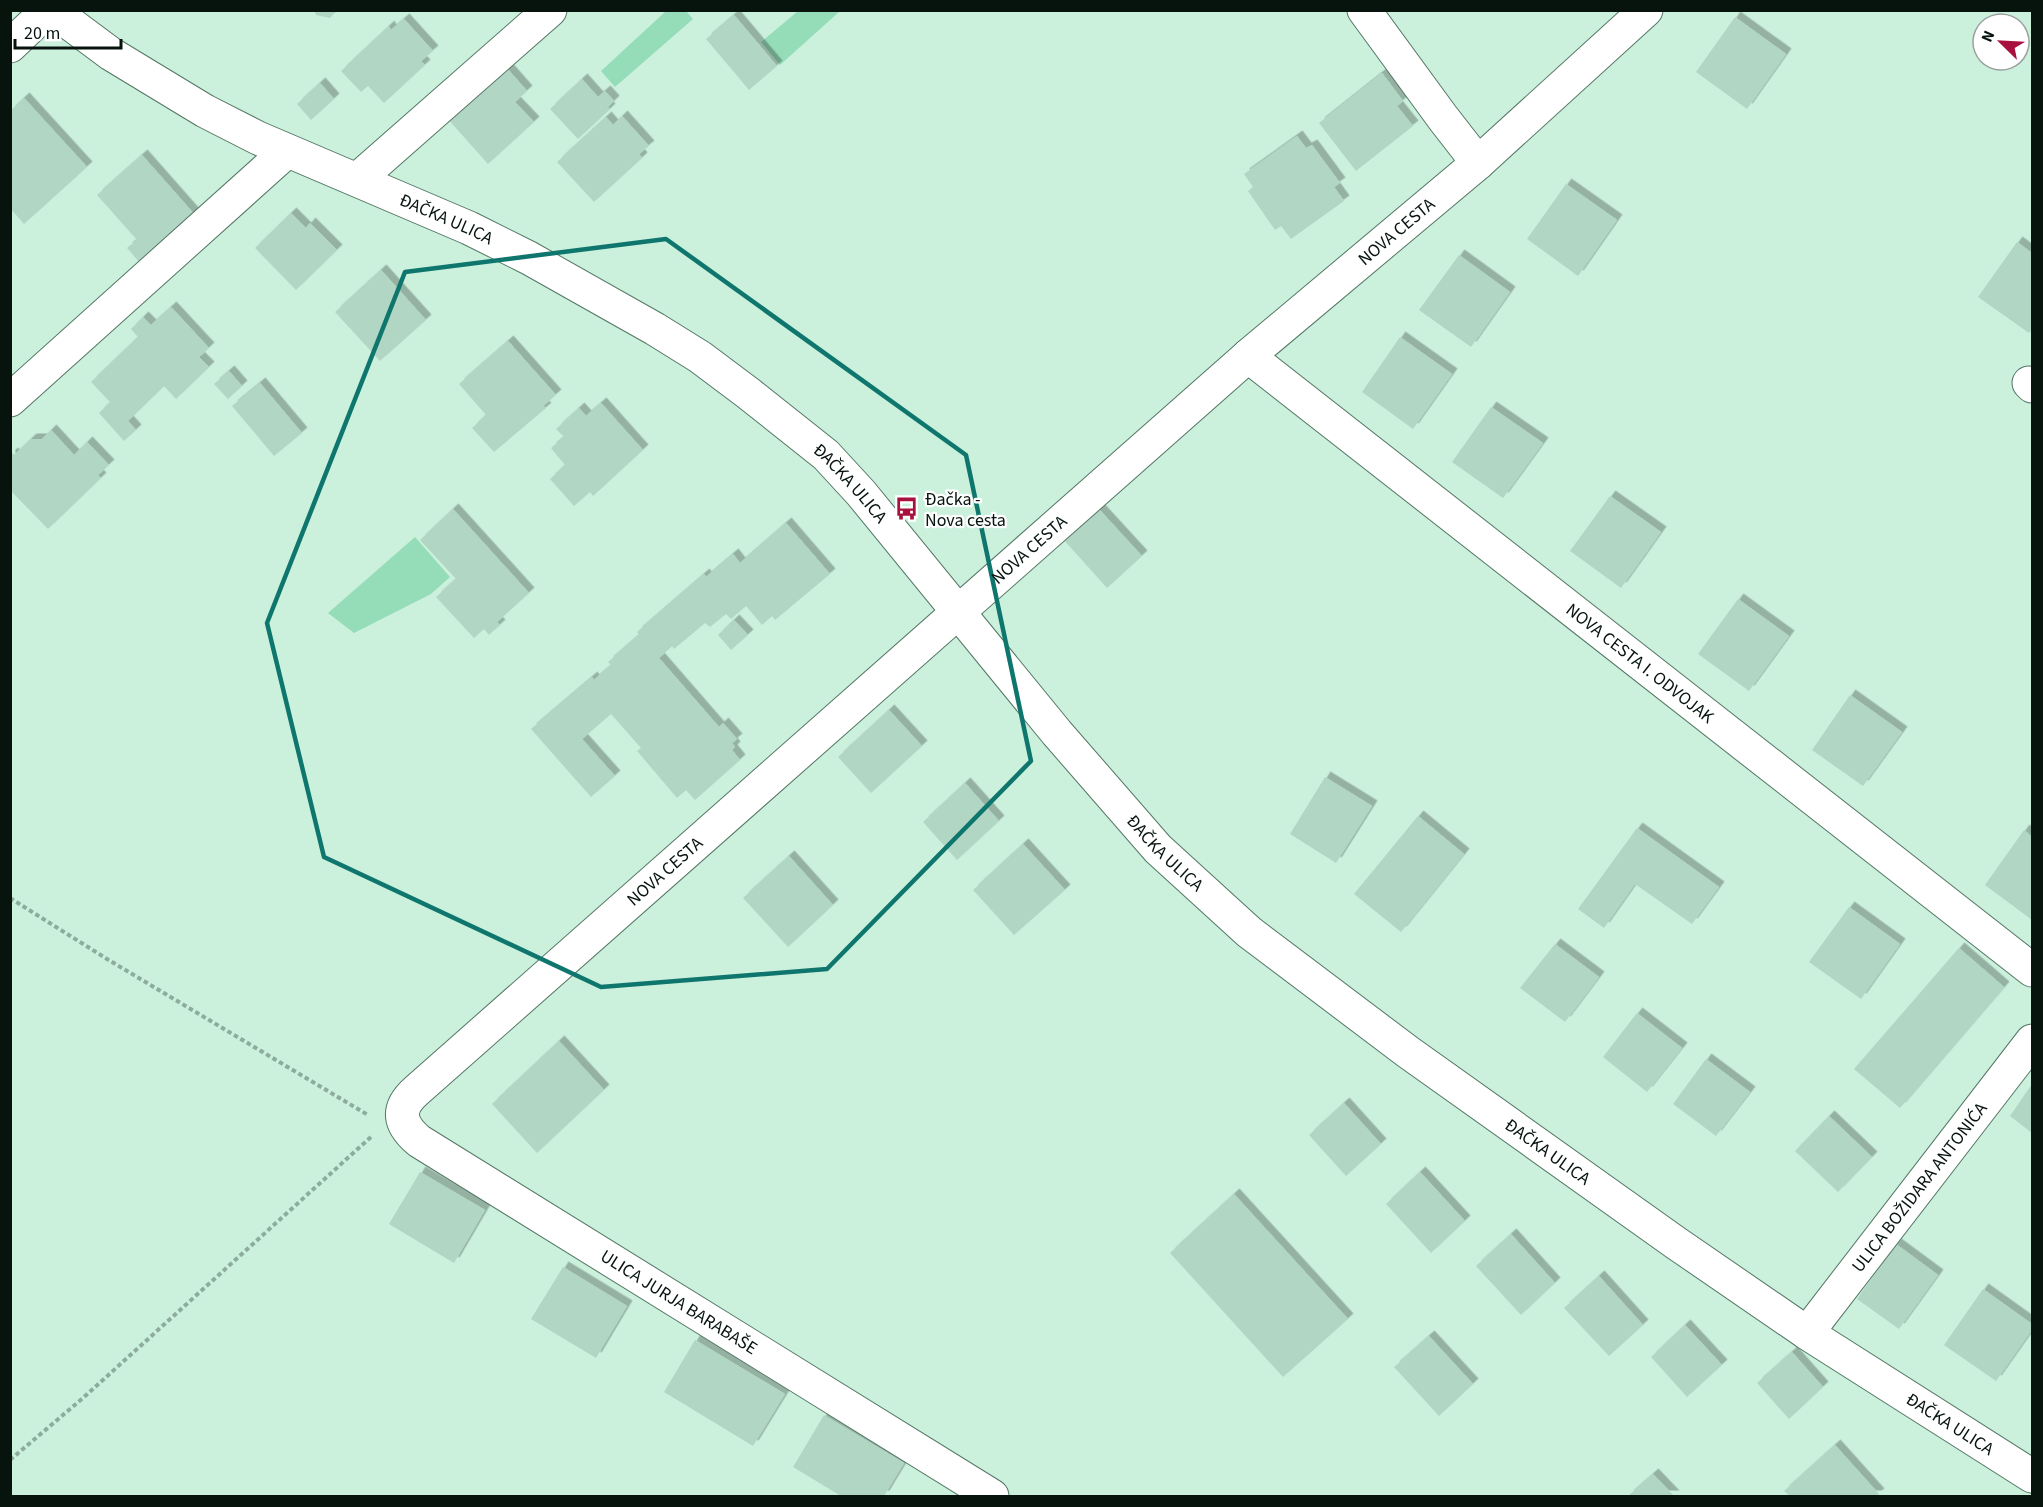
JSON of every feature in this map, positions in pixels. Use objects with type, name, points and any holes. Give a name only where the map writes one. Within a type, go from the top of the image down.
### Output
[{"type":"street","points":[[358,179],[550,10]]},
{"type":"street","points":[[1364,10],[1478,163]]},
{"type":"street","name":"NOVA CESTA","points":[[401,1111],[958,612],[1248,356],[1478,163],[1646,10]]},
{"type":"street","name":"ĐAČKA ULICA","points":[[10,46],[65,14],[111,54],[205,111],[287,151],[358,179],[469,228],[613,304],[700,357],[779,416],[826,455],[861,493],[1057,733],[1158,849],[1249,932],[1408,1052],[1666,1236],[1807,1333],[2032,1476]]},
{"type":"street","points":[[10,400],[287,151]]},
{"type":"street","name":"NOVA CESTA I. ODVOJAK","points":[[1248,356],[2032,970]]},
{"type":"street","name":"ULICA BOŽIDARA ANTONIĆA","points":[[1807,1333],[2032,1041]]},
{"type":"street","name":"ULICA JURJA BARABAŠE","points":[[401,1111],[409,1132],[419,1141],[992,1497]]},
{"type":"path","points":[[10,898],[107,959],[401,1111],[83,1398],[10,1460]]},
{"type":"highlighted area","points":[[666,239],[966,455],[1031,761],[827,969],[601,987],[324,857],[267,623],[405,272]]},
{"type":"green space","points":[[666,11],[686,11],[693,19],[615,87],[601,71]]},
{"type":"green space","points":[[798,11],[838,11],[780,65],[761,42]]},
{"type":"green space","points":[[415,537],[450,577],[431,594],[354,633],[328,613]]},
{"type":"building","points":[[314,10],[337,10],[330,18],[316,15]]},
{"type":"building","points":[[734,15],[777,66],[749,90],[706,39]]},
{"type":"building","points":[[1735,17],[1786,54],[1747,109],[1696,72]]},
{"type":"building","points":[[404,19],[433,51],[421,61],[425,65],[384,103],[368,86],[361,92],[341,71],[389,26],[391,30]]},
{"type":"building","points":[[505,66],[527,91],[515,102],[534,122],[488,164],[447,118]]},
{"type":"building","points":[[1382,73],[1403,101],[1397,106],[1413,126],[1356,171],[1319,123]]},
{"type":"building","points":[[582,79],[598,97],[605,91],[614,101],[608,107],[610,109],[578,139],[550,109]]},
{"type":"building","points":[[320,83],[334,99],[311,120],[297,104]]},
{"type":"building","points":[[24,98],[87,167],[24,224],[10,208],[10,111]]},
{"type":"building","points":[[622,116],[649,146],[639,154],[642,158],[594,202],[557,162],[606,117],[613,125]]},
{"type":"building","points":[[1297,136],[1306,148],[1312,145],[1340,183],[1334,187],[1344,201],[1291,239],[1281,226],[1275,230],[1248,191],[1253,187],[1244,174]]},
{"type":"building","points":[[142,155],[195,215],[140,263],[127,248],[137,240],[97,195]]},
{"type":"building","points":[[1566,184],[1617,220],[1578,276],[1527,239]]},
{"type":"building","points":[[291,213],[306,228],[310,223],[337,250],[296,290],[255,248]]},
{"type":"building","points":[[2017,242],[2032,253],[2032,329],[2029,333],[1978,297]]},
{"type":"building","points":[[1459,255],[1510,292],[1471,347],[1419,310]]},
{"type":"building","points":[[381,270],[426,320],[380,361],[335,312]]},
{"type":"building","points":[[171,307],[209,348],[199,357],[209,367],[176,399],[164,386],[128,421],[136,430],[124,441],[99,413],[110,402],[91,382],[138,337],[131,329],[143,317],[151,325]]},
{"type":"building","points":[[1400,337],[1452,374],[1413,429],[1362,392]]},
{"type":"building","points":[[508,341],[556,395],[543,406],[546,408],[494,452],[472,428],[486,415],[459,384]]},
{"type":"building","points":[[229,371],[242,386],[228,399],[214,384]]},
{"type":"building","points":[[260,383],[302,433],[274,456],[232,406]]},
{"type":"building","points":[[601,403],[643,450],[593,496],[590,492],[574,506],[550,479],[565,465],[551,448],[564,437],[556,429],[579,408],[586,416]]},
{"type":"building","points":[[1491,407],[1543,443],[1503,498],[1452,462]]},
{"type":"building","points":[[51,430],[74,455],[87,442],[109,465],[98,475],[101,478],[48,529],[10,490],[10,455],[13,453],[14,455],[31,439],[42,439]]},
{"type":"building","points":[[1610,496],[1661,532],[1621,588],[1570,551]]},
{"type":"building","points":[[1097,507],[1142,556],[1107,588],[1063,539]]},
{"type":"building","points":[[453,509],[529,593],[497,622],[500,625],[489,635],[484,629],[474,638],[436,597],[456,579],[420,540]]},
{"type":"building","points":[[786,523],[830,574],[775,620],[772,616],[762,625],[746,606],[731,619],[726,614],[710,627],[705,623],[674,649],[672,646],[659,658],[719,727],[723,723],[737,739],[732,743],[735,747],[732,750],[740,760],[695,800],[686,790],[677,798],[637,751],[641,748],[611,714],[582,739],[615,776],[591,797],[531,729],[592,677],[594,680],[611,665],[608,662],[639,635],[637,632],[704,574],[706,577],[733,554],[740,563]]},
{"type":"building","points":[[1738,599],[1789,636],[1749,691],[1698,654]]},
{"type":"building","points":[[734,620],[748,635],[731,650],[718,635]]},
{"type":"building","points":[[1850,695],[1902,732],[1863,786],[1812,750]]},
{"type":"building","points":[[889,710],[922,746],[871,793],[838,757]]},
{"type":"building","points":[[1325,777],[1372,806],[1336,863],[1290,834]]},
{"type":"building","points":[[965,783],[999,821],[957,860],[923,822]]},
{"type":"building","points":[[1418,816],[1464,854],[1401,932],[1354,894]]},
{"type":"building","points":[[1637,828],[1719,887],[1692,924],[1635,884],[1604,928],[1578,909]]},
{"type":"building","points":[[2024,830],[2032,837],[2032,920],[1985,885]]},
{"type":"building","points":[[1023,844],[1065,890],[1014,935],[973,890]]},
{"type":"building","points":[[789,856],[833,905],[788,947],[743,898]]},
{"type":"building","points":[[1849,907],[1900,944],[1861,999],[1809,962]]},
{"type":"building","points":[[1555,944],[1599,977],[1565,1022],[1520,988]]},
{"type":"building","points":[[1959,948],[2004,987],[1900,1108],[1854,1069]]},
{"type":"building","points":[[1637,1013],[1682,1048],[1647,1092],[1603,1057]]},
{"type":"building","points":[[559,1041],[604,1090],[537,1153],[492,1104]]},
{"type":"building","points":[[1706,1059],[1750,1092],[1716,1136],[1673,1104]]},
{"type":"building","points":[[2032,1084],[2032,1133],[2010,1116]]},
{"type":"building","points":[[1344,1103],[1381,1144],[1346,1176],[1309,1135]]},
{"type":"building","points":[[1829,1116],[1872,1157],[1838,1192],[1795,1151]]},
{"type":"building","points":[[420,1172],[485,1210],[454,1263],[389,1224]]},
{"type":"building","points":[[1420,1172],[1465,1221],[1431,1253],[1386,1204]]},
{"type":"building","points":[[1234,1194],[1348,1319],[1283,1377],[1170,1253]]},
{"type":"building","points":[[1511,1234],[1555,1283],[1521,1315],[1476,1266]]},
{"type":"building","points":[[1896,1244],[1938,1275],[1899,1329],[1857,1299]]},
{"type":"building","points":[[563,1267],[627,1306],[596,1358],[531,1319]]},
{"type":"building","points":[[1599,1276],[1643,1325],[1609,1356],[1564,1308]]},
{"type":"building","points":[[1983,1289],[2032,1324],[2032,1330],[1996,1381],[1944,1345]]},
{"type":"building","points":[[1685,1325],[1722,1365],[1687,1397],[1651,1357]]},
{"type":"building","points":[[1429,1336],[1473,1384],[1439,1416],[1394,1367]]},
{"type":"building","points":[[695,1340],[785,1394],[753,1446],[664,1392]]},
{"type":"building","points":[[1792,1352],[1823,1387],[1789,1419],[1757,1383]]},
{"type":"building","points":[[824,1415],[904,1463],[884,1496],[841,1496],[793,1467]]},
{"type":"building","points":[[1835,1445],[1879,1494],[1876,1496],[1790,1496],[1784,1491]]},
{"type":"building","points":[[1653,1474],[1674,1496],[1628,1496]]},
{"type":"place","name":"Đačka - Nova cesta","points":[[907,509]]}]
